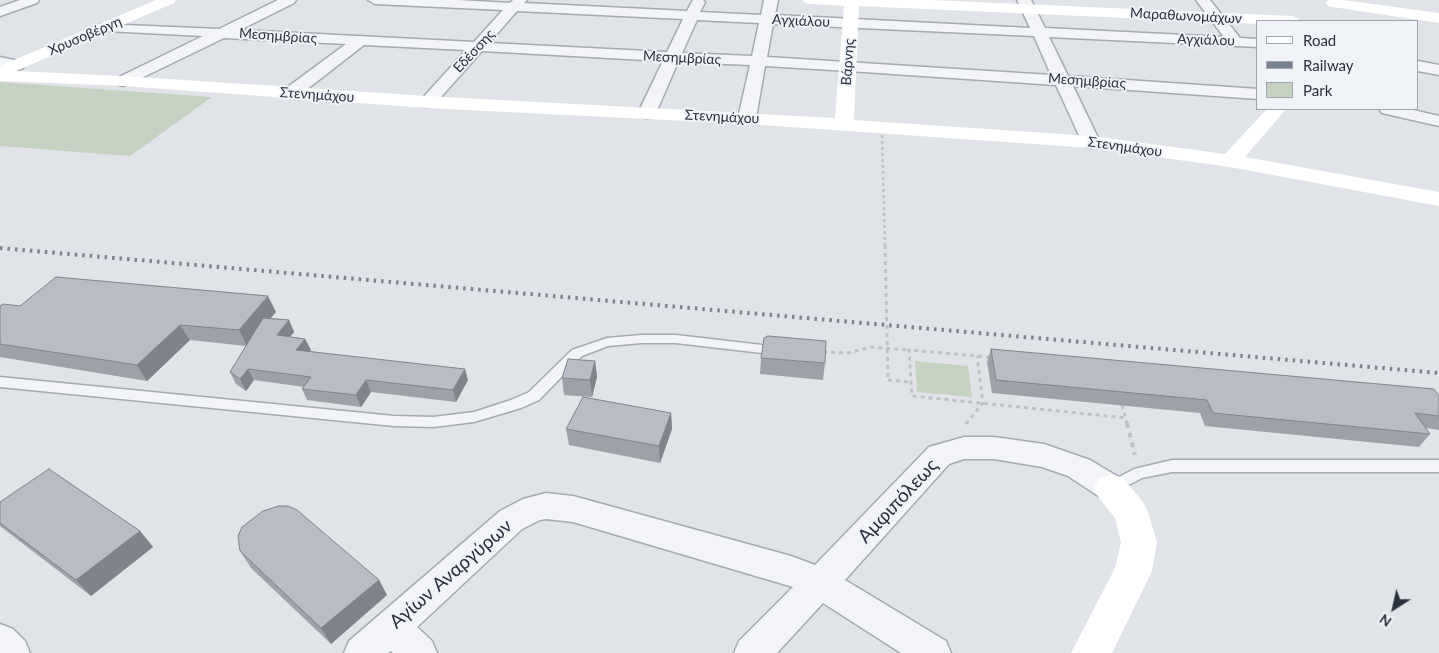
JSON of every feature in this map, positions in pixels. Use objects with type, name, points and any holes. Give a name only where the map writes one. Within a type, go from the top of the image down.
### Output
[{"type":"street","points":[[0,12],[32,0]]},
{"type":"street","name":"Χρυσοβέργη","points":[[0,74],[169,0]]},
{"type":"street","points":[[123,81],[289,0]]},
{"type":"street","name":"Αγχιάλου","points":[[375,0],[517,4],[692,16],[1041,34],[1235,41],[1256,44]]},
{"type":"street","points":[[647,113],[699,0]]},
{"type":"street","points":[[747,118],[771,0]]},
{"type":"street","name":"Μαραθωνομάχων","points":[[810,0],[1026,4],[1273,20]]},
{"type":"street","points":[[1203,0],[1235,41]]},
{"type":"street","name":"Βάρνης","points":[[844,124],[852,1]]},
{"type":"street","points":[[1328,20],[1333,1],[1439,18]]},
{"type":"street","name":"Εδέσσης","points":[[427,102],[517,4]]},
{"type":"street","points":[[1026,4],[1091,142]]},
{"type":"street","name":"Μεσημβρίας","points":[[106,28],[224,32],[360,41],[849,66],[1062,79],[1256,94]]},
{"type":"street","points":[[291,93],[360,41]]},
{"type":"street","points":[[0,62],[18,65]]},
{"type":"street","points":[[1419,66],[1439,70]]},
{"type":"street","name":"Στενημάχου","points":[[0,74],[427,102],[844,124],[1091,142],[1230,161],[1439,199]]},
{"type":"street","points":[[1230,161],[1276,110]]},
{"type":"street","points":[[1392,110],[1439,121]]},
{"type":"street","name":"Αμφιπόλεως","points":[[752,653],[821,583],[939,456],[964,448],[994,448],[1044,456],[1079,468],[1125,480]]},
{"type":"street","points":[[1092,653],[1133,571],[1139,542],[1125,480]]},
{"type":"street","name":"Αγίων Αναργύρων","points":[[362,653],[511,520],[534,508],[546,506],[573,509],[791,571],[821,583]]},
{"type":"street","points":[[821,583],[933,653]]},
{"type":"street","points":[[391,627],[419,653]]},
{"type":"street","points":[[0,641],[12,653]]},
{"type":"lane","points":[[0,382],[394,421],[433,422],[474,417],[516,404],[534,396],[577,353],[606,342],[676,339],[762,348]]},
{"type":"lane","points":[[1125,480],[1172,466],[1439,466]]},
{"type":"path","points":[[882,135],[888,380],[910,382]]},
{"type":"path","points":[[819,351],[848,353],[872,348],[996,358]]},
{"type":"path","points":[[909,350],[912,396],[1126,418]]},
{"type":"path","points":[[939,456],[983,403],[977,356]]},
{"type":"path","points":[[1122,405],[1126,418],[1125,480]]},
{"type":"green space","points":[[0,82],[212,97],[130,156],[0,146]]},
{"type":"green space","points":[[915,361],[968,366],[972,397],[917,392]]},
{"type":"building","points":[[56,277],[268,296],[239,330],[180,325],[137,365],[0,344],[0,306],[3,304],[20,306]]},
{"type":"building","points":[[263,318],[289,320],[277,335],[305,339],[296,350],[465,369],[453,390],[366,380],[356,395],[302,389],[311,377],[248,369],[240,379],[230,372]]},
{"type":"building","points":[[768,336],[826,341],[825,363],[761,358],[764,338]]},
{"type":"building","points":[[991,349],[1434,389],[1439,396],[1439,416],[1415,413],[1430,434],[1213,413],[1207,400],[996,380]]},
{"type":"building","points":[[568,359],[595,361],[590,380],[562,378]]},
{"type":"building","points":[[583,397],[671,413],[659,446],[566,429]]},
{"type":"building","points":[[49,469],[140,531],[76,580],[0,523],[0,502]]},
{"type":"building","points":[[279,506],[288,506],[297,510],[379,580],[321,628],[240,551],[238,536],[242,527],[263,511]]},
{"type":"railway","points":[[0,248],[1439,373]]}]
